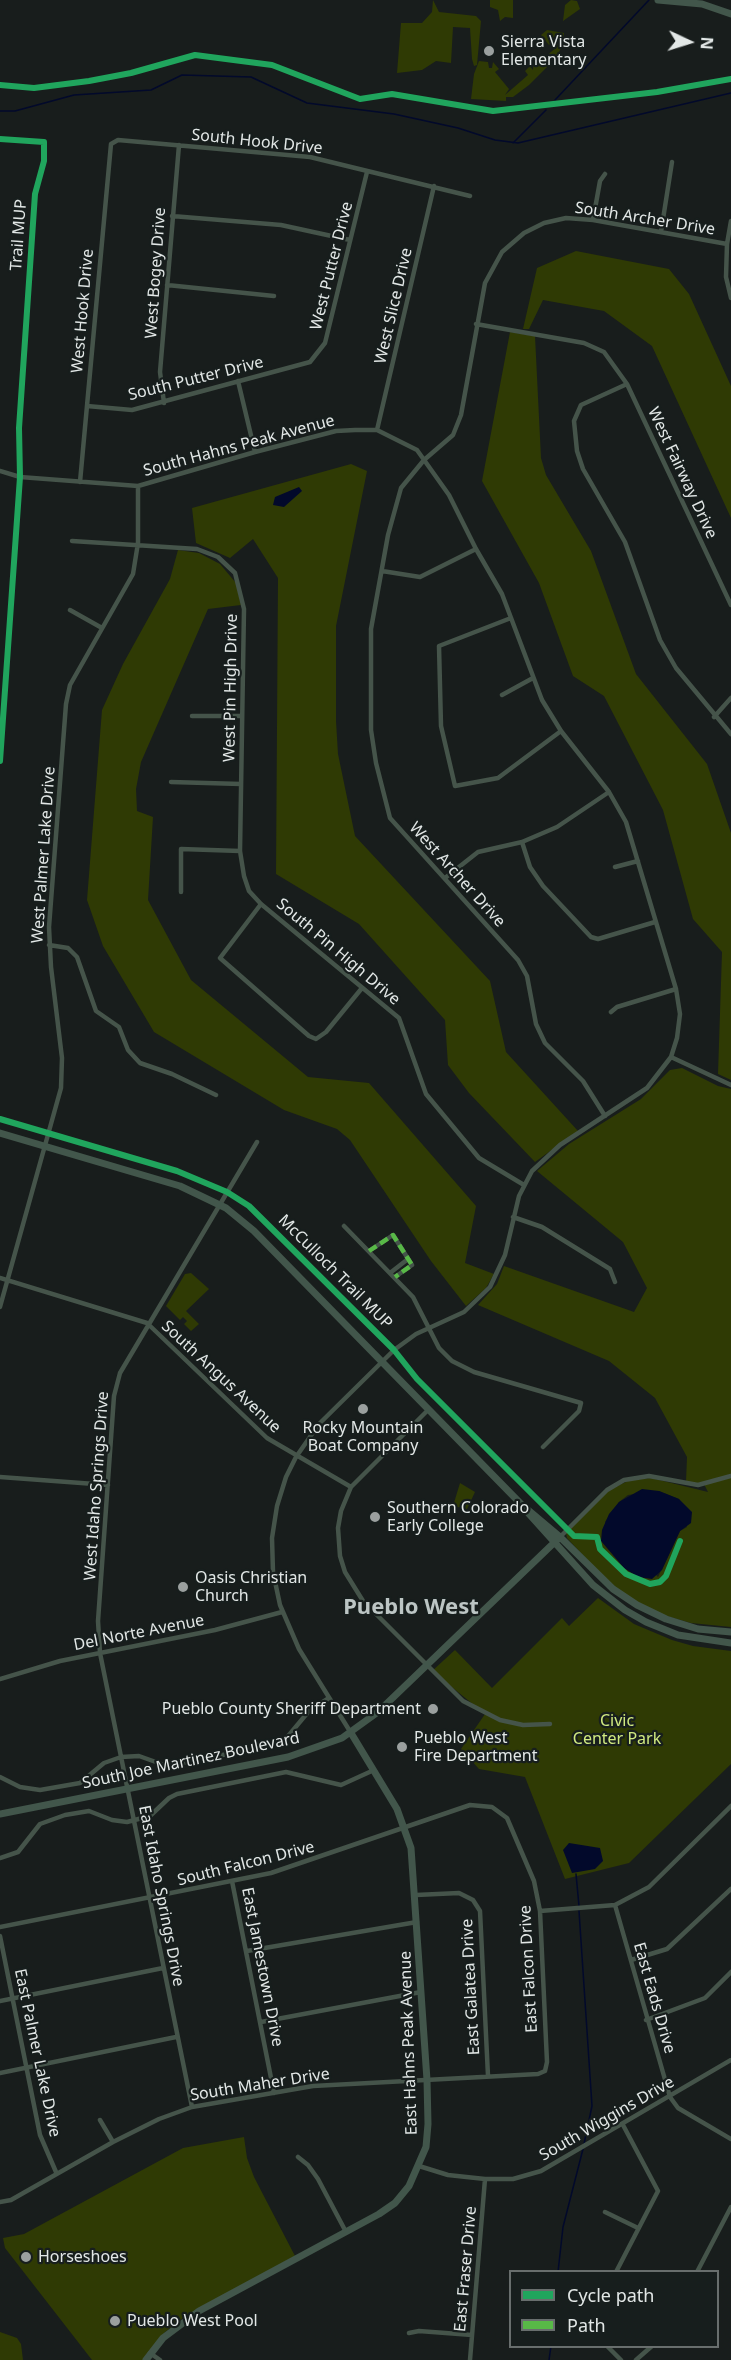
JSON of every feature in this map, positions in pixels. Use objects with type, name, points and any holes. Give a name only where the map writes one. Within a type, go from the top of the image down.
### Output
[{"type":"main road","points":[[658,0],[702,4],[731,15]]},
{"type":"main road","points":[[0,1133],[180,1186],[220,1204],[254,1231],[522,1505],[553,1544],[607,1597],[639,1618],[687,1637],[731,1643]]},
{"type":"main road","points":[[522,1505],[560,1537],[607,1584],[644,1609],[690,1627],[731,1632]]},
{"type":"main road","name":"South Joe Martinez Boulevard","points":[[0,1814],[300,1754],[351,1732],[378,1712],[560,1537]]},
{"type":"main road","name":"East Hahns Peak Avenue","points":[[148,2357],[177,2325],[199,2311],[346,2232],[394,2203],[409,2186],[426,2147],[429,2124],[427,2080],[411,1848],[406,1828],[351,1732]]},
{"type":"street","name":"South Hook Drive","points":[[111,144],[118,140],[310,157],[470,196]]},
{"type":"street","name":"West Hook Drive","points":[[80,482],[111,144]]},
{"type":"street","name":"West Bogey Drive","points":[[164,403],[160,372],[179,145]]},
{"type":"street","points":[[661,232],[672,162]]},
{"type":"street","name":"West Putter Drive","points":[[310,362],[325,343],[367,172]]},
{"type":"street","points":[[593,220],[600,182],[605,174]]},
{"type":"street","name":"West Slice Drive","points":[[377,430],[434,186]]},
{"type":"street","points":[[172,216],[281,225],[350,240]]},
{"type":"street","name":"South Archer Drive","points":[[476,324],[485,284],[502,252],[524,233],[544,223],[566,218],[593,220],[727,244]]},
{"type":"street","points":[[731,221],[727,244],[731,298]]},
{"type":"street","points":[[167,285],[274,296]]},
{"type":"street","name":"West Fairway Drive","points":[[476,324],[585,343],[603,352],[627,384],[731,604]]},
{"type":"street","name":"West Archer Drive","points":[[476,324],[461,415],[453,435],[424,460],[401,488],[371,629],[370,730],[390,818],[518,960],[527,976],[536,1023],[545,1043],[583,1081],[606,1116]]},
{"type":"street","name":"South Putter Drive","points":[[87,406],[132,410],[310,362]]},
{"type":"street","points":[[238,381],[255,452]]},
{"type":"street","points":[[627,384],[581,405],[573,421],[577,451],[583,469],[625,542],[660,640],[676,668],[714,717],[731,734]]},
{"type":"street","points":[[377,430],[417,450],[449,495],[502,594],[533,678],[561,731],[609,792],[626,822],[676,989],[680,1014],[677,1038],[671,1057],[731,1084]]},
{"type":"street","name":"South Hahns Peak Avenue","points":[[0,471],[20,477],[138,486],[336,431],[377,430]]},
{"type":"street","name":"West Palmer Lake Drive","points":[[0,1307],[58,1102],[62,1072],[50,945],[66,704],[70,685],[133,574],[138,543],[138,486]]},
{"type":"street","name":"West Pin High Drive","points":[[72,541],[138,543],[197,549],[219,557],[235,573],[244,609],[240,851],[247,884],[261,904]]},
{"type":"street","points":[[382,571],[420,577],[476,549]]},
{"type":"street","points":[[70,610],[102,628]]},
{"type":"street","points":[[511,618],[439,646],[441,726],[455,786],[498,778],[561,731]]},
{"type":"street","points":[[502,695],[533,678]]},
{"type":"street","points":[[714,717],[731,698]]},
{"type":"street","points":[[192,716],[242,717]]},
{"type":"street","points":[[171,782],[242,784]]},
{"type":"street","points":[[445,878],[478,852],[522,842],[557,827],[609,792]]},
{"type":"street","points":[[522,842],[530,867],[543,886],[591,937],[598,939],[655,922]]},
{"type":"street","points":[[181,892],[181,849],[240,851]]},
{"type":"street","points":[[615,867],[638,861]]},
{"type":"street","points":[[261,904],[220,958],[309,1036],[316,1039],[326,1032],[362,988]]},
{"type":"street","name":"South Pin High Drive","points":[[261,904],[399,1018],[426,1094],[479,1158],[524,1185]]},
{"type":"street","points":[[50,945],[68,948],[77,957],[96,1011],[119,1026],[128,1050],[140,1064],[172,1074],[216,1095]]},
{"type":"street","points":[[611,1012],[617,1007],[676,989]]},
{"type":"street","name":"East Hahns Peak Avenue","points":[[351,1732],[299,1649],[282,1612],[273,1572],[272,1538],[280,1495],[296,1456],[319,1424],[382,1361],[408,1339],[464,1311],[490,1287],[505,1255],[513,1217],[524,1185],[544,1158],[647,1088],[671,1057]]},
{"type":"street","name":"West Idaho Springs Drive","points":[[100,1653],[98,1621],[117,1382],[147,1323],[257,1142]]},
{"type":"street","points":[[513,1217],[542,1227],[610,1269],[615,1282]]},
{"type":"street","points":[[344,1226],[395,1277],[417,1303],[442,1353],[463,1368],[581,1403],[579,1411],[543,1447]]},
{"type":"street","points":[[369,1251],[393,1235],[412,1265],[395,1277]]},
{"type":"street","points":[[390,1273],[408,1259]]},
{"type":"street","name":"South Angus Avenue","points":[[0,1278],[147,1323],[260,1432],[296,1456],[351,1487]]},
{"type":"street","points":[[429,1409],[380,1455],[351,1487],[341,1511],[338,1528],[340,1556],[345,1572],[363,1601],[463,1701],[485,1714],[515,1724],[550,1724]]},
{"type":"street","points":[[560,1537],[607,1490],[630,1478],[656,1476],[693,1485],[715,1482],[731,1476]]},
{"type":"street","points":[[0,1477],[108,1485]]},
{"type":"street","name":"Del Norte Avenue","points":[[0,1679],[100,1653],[215,1630],[282,1612]]},
{"type":"street","name":"East Idaho Springs Drive","points":[[100,1653],[192,2108]]},
{"type":"street","points":[[0,1777],[25,1789],[52,1789],[80,1783],[104,1763],[121,1757],[139,1756],[167,1766],[278,1744],[288,1737],[309,1711],[329,1698]]},
{"type":"street","points":[[0,1858],[18,1852],[36,1828],[55,1817],[89,1811],[117,1822],[134,1820],[150,1816],[169,1798],[177,1794],[286,1772],[297,1773],[337,1786],[374,1770]]},
{"type":"street","name":"South Falcon Drive","points":[[0,1928],[294,1867],[470,1805],[492,1808]]},
{"type":"street","points":[[540,1911],[615,1905],[649,1887],[731,1806]]},
{"type":"street","name":"East Falcon Drive","points":[[492,1808],[507,1818],[534,1881],[540,1911],[545,2071]]},
{"type":"street","name":"East Jamestown Drive","points":[[232,1881],[274,2093]]},
{"type":"street","points":[[631,1960],[667,1948],[731,1889]]},
{"type":"street","name":"East Galatea Drive","points":[[416,1895],[459,1893],[473,1900],[480,1911],[488,2076]]},
{"type":"street","name":"East Eads Drive","points":[[615,1905],[646,2020],[670,2097]]},
{"type":"street","points":[[247,1952],[417,1922]]},
{"type":"street","name":"East Palmer Lake Drive","points":[[0,1936],[40,2135],[56,2172]]},
{"type":"street","points":[[0,2001],[163,1968]]},
{"type":"street","points":[[646,2020],[705,1998],[731,1972]]},
{"type":"street","points":[[261,2022],[421,1992]]},
{"type":"street","points":[[0,2073],[176,2037]]},
{"type":"street","name":"South Wiggins Drive","points":[[419,2166],[448,2175],[485,2179],[513,2179],[541,2171],[623,2126],[731,2060]]},
{"type":"street","name":"South Maher Drive","points":[[0,2202],[11,2200],[56,2172],[159,2119],[192,2108],[313,2086],[538,2074],[545,2071]]},
{"type":"street","points":[[670,2097],[678,2108],[731,2139]]},
{"type":"street","points":[[100,2120],[113,2142]]},
{"type":"street","points":[[617,2270],[658,2191],[623,2126]]},
{"type":"street","points":[[298,2157],[308,2165],[318,2179],[346,2232]]},
{"type":"street","name":"East Fraser Drive","points":[[470,2360],[485,2179]]},
{"type":"street","points":[[698,2270],[731,2207]]},
{"type":"street","points":[[605,2212],[638,2228]]},
{"type":"street","points":[[409,2333],[472,2335]]},
{"type":"street","points":[[610,2348],[621,2360]]},
{"type":"street","points":[[636,2360],[650,2348]]},
{"type":"street","points":[[148,2357],[160,2360]]},
{"type":"green space","points":[[433,0],[439,12],[476,16],[481,21],[477,65],[474,66],[472,59],[470,28],[453,27],[451,63],[436,61],[422,70],[397,73],[401,23],[422,23],[432,12]]},
{"type":"green space","points":[[490,0],[513,0],[513,18],[505,17],[500,21],[498,10],[490,7]]},
{"type":"green space","points":[[571,0],[577,1],[580,9],[563,21],[565,5]]},
{"type":"green space","points":[[547,30],[564,33],[564,43],[555,59],[529,85],[513,97],[506,97],[506,101],[471,99],[474,74],[479,61],[488,62],[489,68],[492,68],[493,62],[499,69],[495,72],[509,89],[505,95],[528,75],[525,71],[530,66],[533,70],[534,55],[535,63],[538,63],[558,46],[553,41],[549,45],[541,35]]},
{"type":"green space","points":[[576,251],[669,269],[689,294],[731,386],[731,518],[652,346],[604,311],[543,300],[529,329],[523,329],[537,268]]},
{"type":"green space","points":[[510,332],[535,336],[541,458],[546,475],[591,551],[636,674],[707,764],[731,833],[731,1080],[718,1074],[722,952],[693,919],[663,810],[604,696],[573,676],[539,583],[482,481]]},
{"type":"green space","points":[[351,464],[367,471],[336,626],[336,721],[338,754],[355,836],[490,981],[506,1052],[578,1131],[535,1162],[469,1093],[448,1065],[445,1020],[359,924],[276,874],[278,578],[253,539],[230,558],[196,543],[192,508]]},
{"type":"green space","points":[[178,550],[199,553],[220,564],[236,583],[241,605],[208,609],[141,762],[136,789],[137,811],[153,817],[148,900],[191,980],[308,1077],[369,1083],[476,1206],[465,1263],[494,1274],[486,1288],[466,1306],[431,1261],[350,1140],[337,1129],[284,1110],[154,1032],[103,946],[87,900],[102,710],[123,664],[170,579]]},
{"type":"green space","points":[[682,1068],[718,1086],[731,1089],[731,1627],[691,1623],[656,1613],[629,1599],[607,1581],[567,1538],[566,1533],[609,1490],[630,1480],[651,1478],[708,1492],[704,1484],[686,1482],[687,1457],[655,1398],[609,1361],[478,1305],[497,1284],[504,1266],[634,1312],[647,1288],[623,1242],[537,1171],[569,1144],[641,1099],[670,1070]],"holes":[[[659,1491],[679,1499],[687,1527],[680,1531],[658,1577],[605,1522],[619,1502],[628,1495]]]},
{"type":"green space","points":[[191,1273],[209,1289],[186,1311],[199,1324],[191,1331],[184,1324],[187,1321],[183,1317],[180,1320],[166,1306],[185,1274]]},
{"type":"green space","points":[[460,1483],[475,1492],[467,1509],[453,1506]]},
{"type":"green space","name":"Civic Center Park","points":[[598,1598],[634,1624],[672,1640],[693,1646],[731,1651],[731,1764],[629,1863],[565,1879],[525,1777],[479,1769],[461,1749],[485,1714],[432,1671],[455,1650],[492,1688],[562,1618],[569,1626]]},
{"type":"green space","points":[[244,2137],[247,2158],[254,2177],[295,2256],[183,2318],[165,2332],[143,2360],[92,2360],[5,2248],[3,2238],[24,2234],[183,2148]]},
{"type":"green space","points":[[0,2332],[17,2338],[21,2344],[23,2360],[0,2360]]},
{"type":"water","points":[[299,487],[302,491],[284,507],[273,505],[275,497]]},
{"type":"water","points":[[642,1489],[659,1491],[679,1499],[692,1512],[691,1523],[680,1531],[662,1570],[652,1579],[638,1577],[624,1568],[601,1541],[602,1530],[609,1514],[619,1502]]},
{"type":"water","points":[[569,1843],[600,1848],[603,1861],[595,1869],[572,1873],[563,1850]]},
{"type":"waterway","points":[[555,100],[649,0]]},
{"type":"waterway","points":[[0,111],[15,111],[74,95],[151,90],[182,75],[251,77],[307,103],[394,114],[458,128],[495,140],[518,143],[731,93]]},
{"type":"waterway","points":[[513,143],[546,110]]},
{"type":"waterway","points":[[576,1874],[579,1906]]},
{"type":"waterway","points":[[579,1911],[592,2106],[584,2144]]},
{"type":"waterway","points":[[558,2270],[563,2227],[583,2149]]},
{"type":"waterway","points":[[549,2360],[551,2348]]},
{"type":"marked path","points":[[369,1251],[393,1235],[412,1265],[395,1277]]},
{"type":"cycle path","points":[[0,85],[34,88],[89,81],[131,73],[195,55],[272,65],[360,99],[392,94],[493,111],[657,92],[731,79]]},
{"type":"cycle path","name":"Trail MUP","points":[[0,139],[44,142],[44,161],[35,194],[19,428],[20,477],[0,761]]},
{"type":"cycle path","name":"McCulloch Trail MUP","points":[[0,1119],[177,1171],[227,1192],[249,1206],[394,1350],[417,1379],[574,1536],[597,1537],[600,1549],[626,1574],[650,1584],[660,1582],[666,1576],[680,1541]]},
{"type":"place","name":"Sierra Vista Elementary","points":[[489,51]]},
{"type":"place","name":"Rocky Mountain Boat Company","points":[[363,1409]]},
{"type":"place","name":"Southern Colorado Early College","points":[[375,1517]]},
{"type":"place","name":"Oasis Christian Church","points":[[183,1587]]},
{"type":"place","name":"Pueblo County Sheriff Department","points":[[433,1709]]},
{"type":"place","name":"Pueblo West Fire Department","points":[[402,1747]]},
{"type":"place","name":"Horseshoes","points":[[26,2257]]},
{"type":"place","name":"Pueblo West Pool","points":[[115,2321]]},
{"type":"district","name":"Pueblo West","points":[[411,1608]]}]
